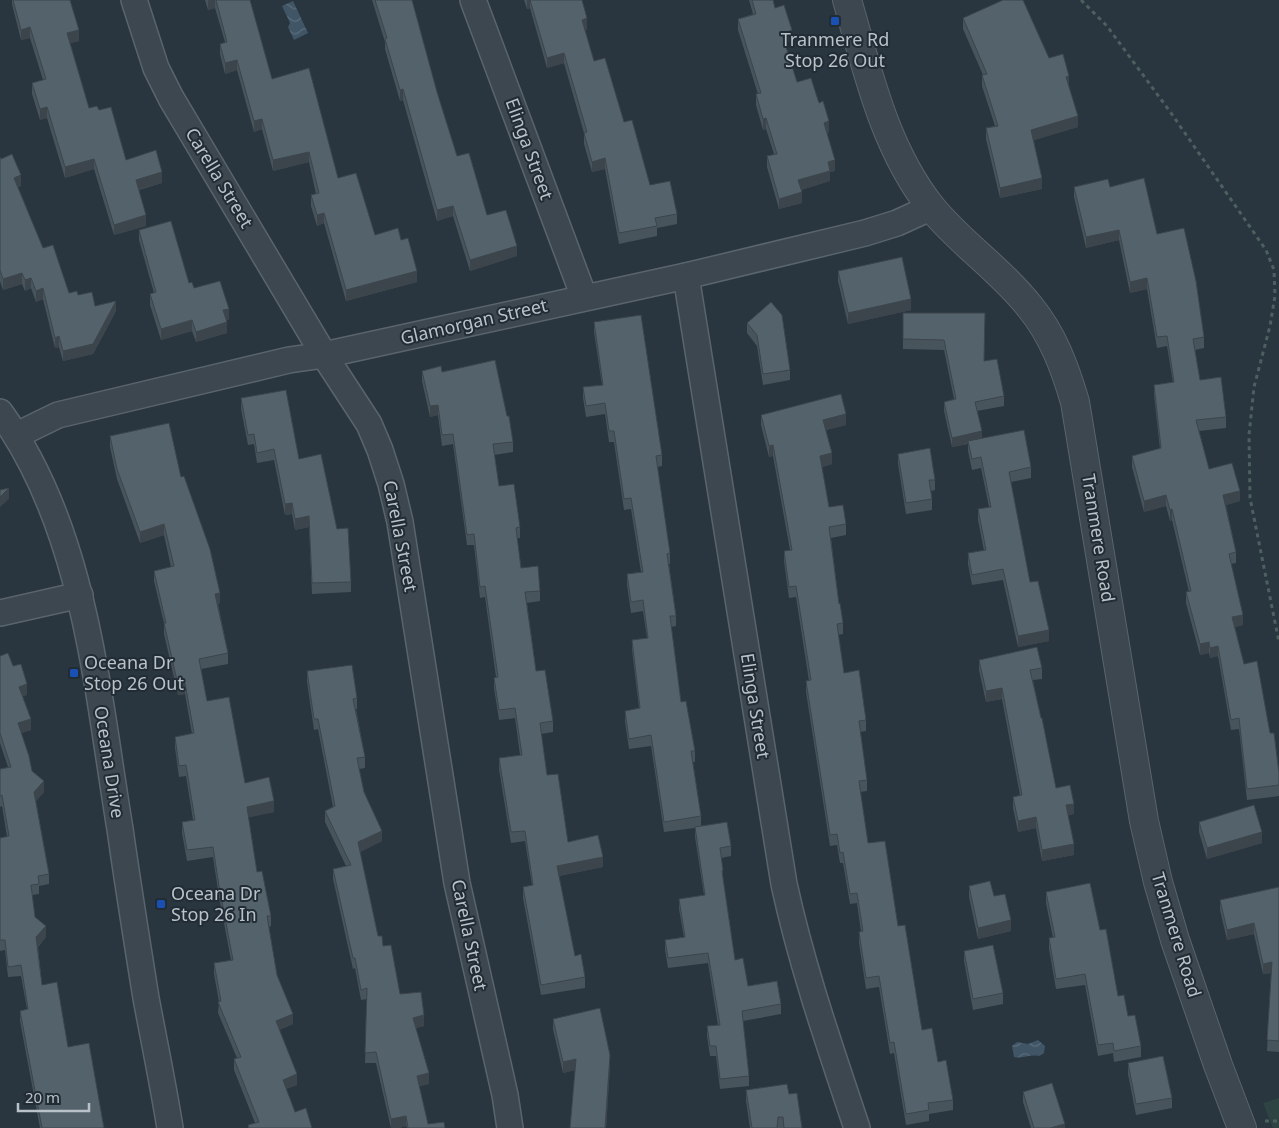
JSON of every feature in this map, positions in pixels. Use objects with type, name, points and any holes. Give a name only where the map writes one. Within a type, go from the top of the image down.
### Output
[{"type":"street","name":"Carella Street","points":[[134,0],[156,68],[171,98],[324,355],[369,424],[380,450],[391,484],[401,531],[457,883],[505,1096],[510,1128]]},
{"type":"street","name":"Elinga Street","points":[[473,0],[584,297]]},
{"type":"street","name":"Tranmere Road","points":[[847,0],[881,115],[895,149],[911,178],[932,207],[1030,306],[1051,337],[1066,371],[1075,402],[1144,821],[1158,882],[1199,1010],[1253,1124]]},
{"type":"street","name":"Glamorgan Street","points":[[17,435],[58,415],[289,360],[324,355],[686,276],[865,233],[897,223],[932,207]]},
{"type":"street","name":"Elinga Street","points":[[686,276],[784,884],[794,932],[857,1128]]},
{"type":"street","name":"Oceana Drive","points":[[0,412],[17,435],[40,477],[67,550],[80,595],[170,1128]]},
{"type":"street","points":[[0,613],[80,595]]},
{"type":"path","points":[[1081,0],[1107,26],[1177,120],[1266,250],[1274,270],[1276,296],[1254,387],[1250,435],[1250,498],[1279,642]]},
{"type":"path","points":[[1253,1124],[1279,1121]]},
{"type":"green space","points":[[1279,1098],[1279,1128],[1273,1128],[1263,1103]]},
{"type":"water","points":[[293,1],[308,33],[294,40],[288,27],[290,23],[282,6]]},
{"type":"water","points":[[1038,1040],[1045,1046],[1044,1053],[1039,1056],[1014,1057],[1012,1046],[1017,1042],[1028,1044]]},
{"type":"building","points":[[13,0],[70,0],[79,30],[67,33],[89,108],[97,106],[99,110],[111,107],[126,160],[156,150],[162,172],[136,180],[146,215],[114,225],[94,159],[65,167],[47,107],[40,109],[32,83],[46,79],[30,27],[21,30]]},
{"type":"building","points":[[216,0],[250,0],[272,79],[309,68],[338,178],[356,173],[375,235],[398,228],[401,240],[408,238],[417,271],[346,290],[324,213],[317,215],[311,195],[319,193],[309,152],[273,160],[262,119],[254,121],[237,60],[225,63],[220,44],[227,42]]},
{"type":"building","points":[[375,0],[412,0],[457,156],[469,153],[487,215],[506,210],[517,246],[470,260],[453,206],[437,210],[403,89],[400,90]]},
{"type":"building","points":[[530,0],[582,0],[587,18],[582,20],[594,61],[605,58],[624,122],[632,120],[650,185],[670,181],[677,214],[655,218],[657,226],[619,233],[605,158],[592,162],[584,133],[587,132],[564,53],[547,58]]},
{"type":"building","points":[[752,0],[773,0],[775,8],[784,5],[792,30],[782,34],[797,82],[811,78],[819,103],[823,101],[829,121],[824,123],[835,160],[828,162],[830,171],[798,180],[802,192],[779,199],[767,156],[777,154],[766,118],[763,119],[756,94],[761,93],[738,19],[756,14]]},
{"type":"building","points":[[1003,0],[1023,0],[1049,58],[1063,54],[1069,76],[1066,77],[1078,116],[1031,130],[1042,178],[1000,188],[986,128],[998,126],[982,75],[987,74],[963,18]]},
{"type":"building","points":[[12,154],[21,175],[14,178],[43,248],[53,245],[69,293],[77,291],[78,295],[92,292],[95,306],[116,301],[93,344],[63,351],[59,336],[55,338],[43,288],[36,291],[31,278],[25,280],[22,273],[3,279],[0,270],[0,157],[1,159]]},
{"type":"building","points":[[1144,178],[1157,234],[1184,228],[1196,281],[1204,337],[1193,339],[1200,380],[1221,377],[1226,417],[1196,420],[1209,469],[1232,463],[1240,491],[1223,495],[1236,552],[1229,554],[1243,615],[1232,617],[1244,664],[1257,661],[1270,733],[1274,733],[1279,785],[1247,789],[1239,718],[1231,720],[1218,646],[1210,648],[1209,642],[1200,644],[1186,592],[1191,591],[1172,509],[1170,510],[1166,495],[1144,501],[1132,456],[1161,448],[1154,385],[1174,382],[1167,336],[1157,337],[1147,278],[1130,282],[1119,230],[1086,237],[1074,187],[1108,179],[1110,187]]},
{"type":"building","points":[[171,221],[189,283],[192,282],[194,288],[220,281],[229,309],[223,310],[227,322],[196,332],[192,320],[161,329],[150,294],[156,292],[139,230]]},
{"type":"building","points":[[902,257],[911,299],[848,313],[838,271]]},
{"type":"building","points":[[771,302],[782,315],[790,370],[763,374],[757,335],[747,323]]},
{"type":"building","points":[[903,313],[985,313],[984,361],[997,359],[1004,396],[975,402],[982,431],[952,438],[944,402],[956,399],[944,340],[903,339]]},
{"type":"building","points":[[641,315],[662,455],[656,456],[670,553],[667,554],[676,616],[670,616],[681,702],[686,701],[695,751],[691,751],[701,816],[664,822],[651,735],[629,739],[625,711],[640,708],[632,640],[648,638],[643,600],[631,602],[627,574],[643,572],[631,498],[624,499],[614,431],[609,431],[605,403],[586,406],[583,387],[603,385],[594,322]]},
{"type":"building","points":[[495,360],[507,416],[509,416],[513,442],[493,444],[499,486],[514,484],[520,527],[516,528],[521,568],[538,566],[540,591],[525,592],[536,671],[545,670],[553,721],[540,723],[547,775],[558,774],[568,842],[598,835],[603,857],[557,866],[575,956],[581,954],[585,977],[541,985],[523,887],[533,885],[525,831],[511,832],[499,758],[522,755],[515,708],[499,710],[494,678],[498,677],[485,586],[480,587],[474,534],[467,535],[453,434],[442,435],[438,405],[430,406],[422,371],[441,366],[442,372]]},
{"type":"building","points":[[286,390],[299,459],[321,454],[337,529],[348,528],[351,582],[312,583],[309,516],[295,519],[292,503],[285,504],[274,449],[257,453],[254,434],[248,435],[241,398]]},
{"type":"building","points":[[841,394],[846,414],[823,420],[832,453],[820,456],[829,507],[843,505],[846,524],[829,527],[843,623],[837,624],[844,673],[859,670],[866,720],[859,721],[867,780],[859,781],[868,843],[885,841],[898,926],[905,925],[922,1030],[932,1028],[938,1062],[946,1060],[953,1100],[928,1103],[929,1110],[906,1114],[894,1042],[890,1043],[879,976],[866,978],[859,932],[863,931],[857,893],[850,894],[843,852],[840,853],[837,834],[830,835],[806,681],[811,680],[796,586],[789,587],[784,551],[792,550],[773,445],[769,446],[761,415]]},
{"type":"building","points":[[169,423],[181,477],[184,476],[210,549],[220,593],[215,594],[228,653],[199,659],[207,701],[229,697],[245,783],[269,777],[274,801],[247,807],[257,872],[262,871],[271,916],[267,916],[277,975],[293,1014],[276,1021],[297,1074],[283,1080],[295,1112],[306,1108],[312,1128],[249,1128],[248,1125],[259,1122],[234,1059],[241,1057],[218,1002],[221,1001],[214,963],[233,960],[213,847],[187,850],[182,822],[195,820],[186,765],[179,766],[175,737],[194,733],[185,683],[178,685],[154,571],[174,566],[164,524],[140,532],[117,469],[110,436]]},
{"type":"building","points":[[1024,430],[1031,467],[1009,472],[1030,582],[1038,581],[1049,630],[1018,636],[1003,569],[972,575],[968,553],[986,550],[978,509],[991,507],[981,457],[972,459],[968,441]]},
{"type":"building","points":[[930,448],[935,480],[929,480],[932,499],[906,503],[898,454]]},
{"type":"building","points":[[9,488],[0,497],[0,490]]},
{"type":"building","points":[[1037,647],[1042,668],[1030,670],[1056,788],[1070,785],[1074,804],[1066,805],[1074,844],[1042,850],[1036,817],[1018,821],[1013,797],[1022,795],[1002,688],[986,691],[979,660]]},
{"type":"building","points":[[8,653],[13,666],[21,664],[27,684],[19,687],[31,719],[18,723],[32,771],[44,781],[34,792],[49,874],[38,876],[39,884],[31,885],[35,917],[46,926],[36,937],[42,985],[57,982],[68,1047],[89,1043],[104,1128],[42,1128],[20,1011],[28,1009],[21,965],[8,967],[5,940],[0,940],[0,838],[9,836],[2,795],[0,796],[0,769],[11,767],[0,733],[0,656]]},
{"type":"building","points":[[352,665],[357,698],[353,699],[365,757],[357,758],[364,792],[382,831],[358,842],[378,936],[382,936],[383,946],[391,945],[400,994],[421,992],[424,1015],[413,1018],[429,1073],[417,1076],[428,1124],[444,1122],[445,1128],[408,1128],[406,1116],[391,1119],[376,1052],[365,1053],[367,988],[361,990],[333,869],[351,865],[325,811],[335,806],[318,719],[314,719],[307,671]]},
{"type":"building","points":[[1254,805],[1262,832],[1207,848],[1199,822]]},
{"type":"building","points":[[727,822],[731,846],[720,848],[735,960],[743,958],[748,986],[777,981],[781,1004],[742,1011],[749,1076],[720,1079],[716,1046],[710,1046],[707,1026],[720,1025],[708,953],[668,958],[665,940],[685,937],[679,899],[705,895],[695,827]]},
{"type":"building","points":[[990,881],[994,896],[1005,894],[1011,920],[978,928],[969,886]]},
{"type":"building","points":[[1090,883],[1100,930],[1106,929],[1118,996],[1124,995],[1128,1016],[1135,1015],[1141,1046],[1114,1051],[1113,1043],[1098,1045],[1085,974],[1056,979],[1049,938],[1055,937],[1046,892]]},
{"type":"building","points":[[1279,887],[1279,1041],[1267,1040],[1272,962],[1263,964],[1254,923],[1227,930],[1220,900]]},
{"type":"building","points":[[993,945],[1003,993],[973,999],[964,951]]},
{"type":"building","points":[[600,1008],[610,1055],[605,1128],[570,1128],[576,1059],[563,1062],[553,1019]]},
{"type":"building","points":[[1163,1056],[1172,1098],[1136,1104],[1128,1063]]},
{"type":"building","points":[[1052,1083],[1065,1124],[1050,1128],[1034,1128],[1023,1092]]},
{"type":"building","points":[[787,1084],[789,1094],[797,1093],[802,1128],[784,1128],[783,1117],[778,1117],[777,1128],[752,1128],[746,1090]]},
{"type":"place","name":"Tranmere Rd Stop 26 Out","points":[[835,21]]},
{"type":"place","name":"Oceana Dr Stop 26 Out","points":[[74,673]]},
{"type":"place","name":"Oceana Dr Stop 26 In","points":[[161,904]]}]
